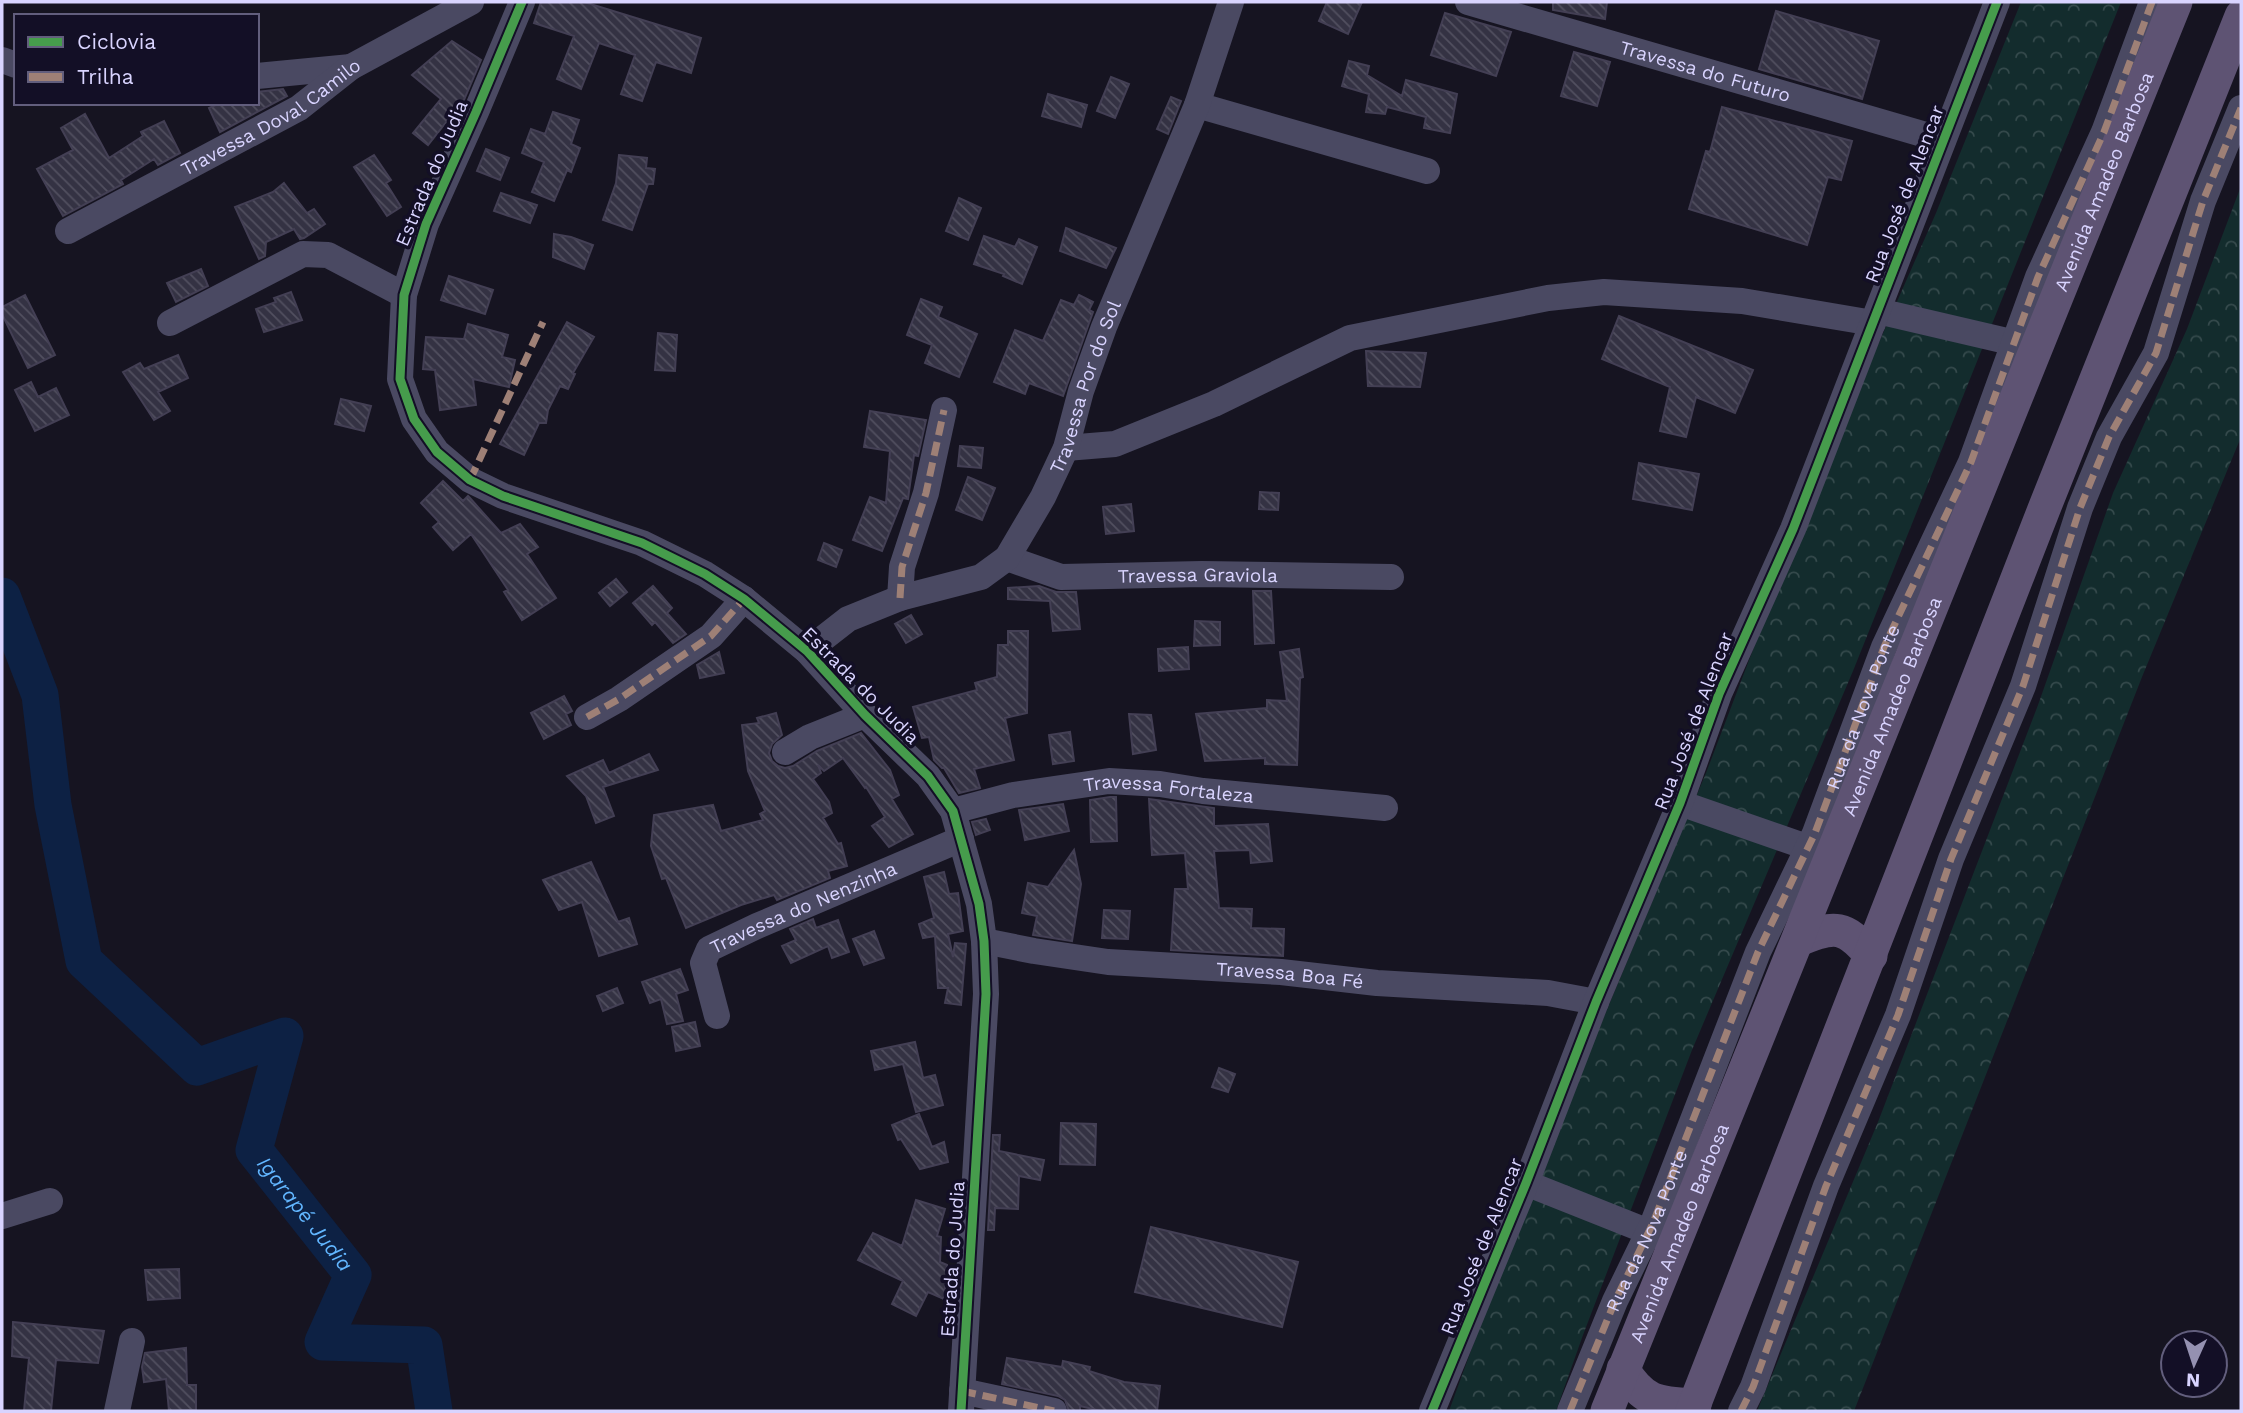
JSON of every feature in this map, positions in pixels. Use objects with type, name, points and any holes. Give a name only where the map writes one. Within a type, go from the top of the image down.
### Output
[{"type":"main road","name":"Avenida Amadeo Barbosa","points":[[1607,1411],[1623,1369],[1662,1237],[1799,940],[1820,852],[2025,345],[2176,2]]},
{"type":"main road","points":[[1623,1369],[1638,1390],[1650,1399],[1694,1408],[2050,496],[2241,16]]},
{"type":"main road","points":[[1799,940],[1823,930],[1836,929],[1852,935],[1871,956]]},
{"type":"street","name":"Travessa Doval Camilo","points":[[68,231],[299,108],[351,67],[471,2]]},
{"type":"street","name":"Estrada do Judia","points":[[522,2],[426,224],[404,295],[400,379],[414,419],[437,452],[470,480],[503,496],[573,517],[642,543],[705,574],[744,599],[807,650],[865,715],[928,776],[953,811],[978,904],[984,941],[986,993],[984,1061],[961,1401]]},
{"type":"street","name":"Travessa Por do Sol","points":[[807,650],[848,619],[900,598],[981,578],[1007,558],[1043,497],[1066,448],[1081,391],[1104,327],[1197,105],[1231,2]]},
{"type":"street","name":"Travessa do Futuro","points":[[1468,2],[1943,140]]},
{"type":"street","name":"Rua José de Alencar","points":[[1432,1411],[1680,803],[1719,694],[1793,529],[1997,2]]},
{"type":"street","points":[[1066,448],[1115,444],[1214,404],[1350,338],[1548,298],[1604,292],[1742,301],[1875,317],[2025,345],[2038,277],[2104,132],[2152,2]]},
{"type":"street","points":[[259,76],[351,67]]},
{"type":"street","points":[[1197,105],[1427,171]]},
{"type":"street","points":[[1741,1411],[1753,1387],[1826,1186],[1898,1014],[1951,859],[2023,686],[2080,508],[2109,437],[2156,353],[2203,201],[2241,108]]},
{"type":"street","points":[[170,323],[303,254],[328,255],[404,295]]},
{"type":"street","points":[[900,598],[902,566],[926,493],[944,410]]},
{"type":"street","name":"Travessa Graviola","points":[[1007,558],[1061,577],[1202,574],[1391,577]]},
{"type":"street","points":[[587,717],[619,699],[711,636],[744,599]]},
{"type":"street","points":[[785,752],[810,737],[865,715]]},
{"type":"street","name":"Travessa Fortaleza","points":[[953,811],[1013,795],[1109,781],[1385,808]]},
{"type":"street","points":[[1680,803],[1820,852]]},
{"type":"street","name":"Travessa do Nenzinha","points":[[717,1016],[703,963],[709,949],[961,839]]},
{"type":"street","name":"Rua da Nova Ponte","points":[[1570,1411],[1615,1301],[1662,1237],[1758,952],[1820,852]]},
{"type":"street","name":"Travessa Boa Fé","points":[[984,941],[1108,962],[1281,972],[1377,983],[1527,991],[1597,1002]]},
{"type":"street","points":[[1526,1183],[1662,1237]]},
{"type":"street","points":[[2,1216],[50,1201]]},
{"type":"street","points":[[117,1411],[132,1342]]},
{"type":"street","points":[[961,1401],[1054,1411]]},
{"type":"green space","points":[[2021,2],[2121,2],[1853,671],[1692,1050],[1556,1411],[1449,1411],[1516,1227],[1706,773],[1814,490],[1936,213]]},
{"type":"green space","points":[[2241,186],[2241,437],[2142,677],[1854,1411],[1757,1411],[1878,1122],[2038,705],[2113,493],[2187,329]]},
{"type":"building","points":[[541,2],[584,2],[701,38],[691,73],[656,62],[642,101],[621,94],[635,55],[599,43],[581,89],[557,79],[574,36],[534,23]]},
{"type":"building","points":[[1327,2],[1362,2],[1348,34],[1319,21]]},
{"type":"building","points":[[1553,2],[1607,2],[1605,19],[1553,10]]},
{"type":"building","points":[[1776,11],[1879,41],[1862,99],[1759,69]]},
{"type":"building","points":[[1445,13],[1511,32],[1496,76],[1431,55]]},
{"type":"building","points":[[452,41],[481,60],[458,114],[455,111],[428,145],[413,133],[441,99],[412,75]]},
{"type":"building","points":[[1574,52],[1610,62],[1597,106],[1561,96]]},
{"type":"building","points":[[1349,61],[1369,66],[1367,75],[1402,96],[1406,80],[1457,94],[1450,133],[1424,128],[1426,117],[1387,107],[1385,114],[1366,112],[1369,94],[1342,86]]},
{"type":"building","points":[[1111,77],[1129,84],[1115,118],[1097,111]]},
{"type":"building","points":[[283,89],[287,96],[220,132],[209,108],[216,105],[259,105],[259,92]]},
{"type":"building","points":[[1048,94],[1087,105],[1081,127],[1042,116]]},
{"type":"building","points":[[1171,97],[1181,101],[1168,134],[1157,129]]},
{"type":"building","points":[[1722,107],[1852,141],[1841,180],[1828,177],[1807,245],[1689,209],[1706,151],[1710,152]]},
{"type":"building","points":[[553,112],[579,120],[571,144],[580,148],[571,172],[567,170],[554,201],[532,192],[544,162],[522,153],[531,129],[545,134]]},
{"type":"building","points":[[85,114],[109,158],[143,136],[141,132],[164,121],[180,153],[158,165],[154,159],[121,180],[123,184],[63,216],[37,169],[73,150],[61,128]]},
{"type":"building","points":[[486,149],[509,158],[500,180],[477,171]]},
{"type":"building","points":[[374,155],[391,180],[386,183],[401,207],[387,216],[354,167]]},
{"type":"building","points":[[619,155],[647,158],[646,168],[655,169],[653,184],[648,184],[632,230],[603,220],[616,183]]},
{"type":"building","points":[[284,183],[307,213],[314,209],[325,224],[304,238],[300,239],[294,229],[266,242],[265,256],[259,259],[235,207],[273,192]]},
{"type":"building","points":[[501,193],[537,205],[530,223],[494,211]]},
{"type":"building","points":[[959,198],[981,208],[968,240],[946,231]]},
{"type":"building","points":[[1066,228],[1116,248],[1106,268],[1060,251]]},
{"type":"building","points":[[554,234],[593,245],[584,269],[553,257]]},
{"type":"building","points":[[984,236],[1015,247],[1019,239],[1037,247],[1022,284],[1003,276],[1004,274],[974,264]]},
{"type":"building","points":[[201,269],[208,286],[176,302],[167,283]]},
{"type":"building","points":[[449,276],[493,290],[485,314],[441,300]]},
{"type":"building","points":[[291,292],[302,320],[264,332],[256,309],[276,302],[274,298]]},
{"type":"building","points":[[25,295],[55,355],[28,368],[2,314],[2,307]]},
{"type":"building","points":[[1079,295],[1093,302],[1089,310],[1093,312],[1063,396],[1029,383],[1025,394],[994,382],[1015,330],[1043,341],[1061,300],[1074,305]]},
{"type":"building","points":[[921,299],[942,307],[938,317],[977,334],[959,377],[925,363],[932,345],[907,335]]},
{"type":"building","points":[[1619,316],[1753,370],[1735,413],[1696,397],[1686,437],[1660,431],[1670,387],[1602,359]]},
{"type":"building","points":[[567,322],[594,337],[573,373],[575,374],[568,389],[560,386],[548,410],[546,423],[539,423],[524,455],[500,444]]},
{"type":"building","points":[[468,324],[508,335],[502,357],[515,360],[509,387],[473,379],[476,405],[440,410],[435,370],[423,369],[426,337],[464,339]]},
{"type":"building","points":[[658,333],[677,335],[675,371],[655,370]]},
{"type":"building","points":[[1366,351],[1426,353],[1420,387],[1368,386]]},
{"type":"building","points":[[178,355],[188,378],[158,392],[170,411],[154,420],[123,372],[140,363],[144,369]]},
{"type":"building","points":[[31,382],[38,397],[56,388],[69,415],[35,431],[15,390]]},
{"type":"building","points":[[341,399],[371,406],[364,431],[335,424]]},
{"type":"building","points":[[870,411],[926,420],[918,456],[914,455],[908,499],[903,498],[882,551],[853,540],[870,497],[886,503],[890,451],[864,447]]},
{"type":"building","points":[[960,446],[983,448],[981,468],[958,466]]},
{"type":"building","points":[[1639,463],[1699,474],[1692,510],[1633,499]]},
{"type":"building","points":[[968,477],[995,488],[982,520],[956,510]]},
{"type":"building","points":[[443,481],[463,501],[468,496],[501,533],[520,524],[538,547],[527,554],[556,598],[522,620],[504,592],[508,590],[471,534],[453,550],[433,527],[439,522],[421,503]]},
{"type":"building","points":[[1260,492],[1279,493],[1278,510],[1259,509]]},
{"type":"building","points":[[1131,504],[1134,531],[1106,534],[1103,507]]},
{"type":"building","points":[[824,543],[842,550],[836,567],[818,560]]},
{"type":"building","points":[[616,579],[627,592],[610,606],[599,593]]},
{"type":"building","points":[[653,586],[672,608],[667,613],[686,634],[673,643],[655,622],[652,625],[633,603]]},
{"type":"building","points":[[1039,586],[1056,592],[1076,592],[1080,629],[1053,631],[1050,601],[1008,599],[1008,588]]},
{"type":"building","points":[[1253,591],[1271,591],[1274,643],[1255,644]]},
{"type":"building","points":[[911,615],[922,634],[906,643],[895,624]]},
{"type":"building","points":[[1195,621],[1220,622],[1220,645],[1194,646]]},
{"type":"building","points":[[1008,631],[1028,631],[1027,713],[1005,718],[1014,760],[974,769],[980,788],[959,793],[944,768],[934,760],[929,737],[922,738],[913,707],[977,690],[975,683],[997,677],[998,645],[1008,645]]},
{"type":"building","points":[[1188,647],[1189,669],[1159,671],[1158,649]]},
{"type":"building","points":[[1299,649],[1303,677],[1300,678],[1297,765],[1265,764],[1265,758],[1205,761],[1196,714],[1267,708],[1267,700],[1287,701],[1280,652]]},
{"type":"building","points":[[719,652],[724,673],[700,678],[697,665]]},
{"type":"building","points":[[564,696],[572,711],[566,714],[571,725],[544,739],[531,713]]},
{"type":"building","points":[[776,713],[782,735],[772,744],[769,753],[772,761],[785,768],[861,733],[890,770],[899,795],[892,799],[913,834],[889,847],[872,826],[885,817],[843,758],[824,771],[818,765],[821,773],[813,779],[829,802],[832,813],[823,818],[838,844],[841,843],[847,866],[828,871],[830,878],[777,900],[774,895],[741,905],[686,928],[666,878],[662,879],[651,846],[654,815],[713,805],[721,831],[763,820],[760,814],[765,811],[748,771],[742,725],[759,723],[757,718]]},
{"type":"building","points":[[1129,714],[1151,715],[1156,750],[1133,754]]},
{"type":"building","points":[[1070,732],[1074,761],[1053,764],[1049,735]]},
{"type":"building","points":[[649,754],[658,770],[603,787],[614,816],[596,823],[586,796],[567,776],[603,760],[609,773]]},
{"type":"building","points":[[1116,797],[1117,841],[1091,842],[1090,800]]},
{"type":"building","points":[[1149,799],[1214,808],[1214,826],[1268,824],[1272,861],[1251,863],[1250,850],[1214,851],[1219,908],[1252,909],[1251,928],[1284,929],[1283,956],[1171,950],[1175,889],[1188,889],[1185,853],[1152,855]]},
{"type":"building","points":[[1063,804],[1069,831],[1025,840],[1019,810]]},
{"type":"building","points":[[986,819],[990,830],[976,835],[972,822]]},
{"type":"building","points":[[1074,850],[1081,884],[1072,941],[1033,935],[1037,916],[1022,913],[1028,883],[1048,887]]},
{"type":"building","points":[[591,862],[618,922],[629,918],[637,944],[599,956],[582,902],[559,910],[543,880]]},
{"type":"building","points":[[944,872],[949,894],[958,893],[963,931],[948,934],[953,957],[955,943],[966,944],[961,1005],[945,1003],[948,988],[938,988],[935,936],[923,938],[919,924],[934,918],[924,877]]},
{"type":"building","points":[[1104,910],[1130,911],[1128,939],[1102,938]]},
{"type":"building","points":[[813,919],[816,928],[838,920],[849,952],[832,958],[828,946],[791,963],[782,946],[796,940],[790,929]]},
{"type":"building","points":[[874,931],[884,958],[864,965],[853,939]]},
{"type":"building","points":[[680,969],[688,990],[676,994],[683,1021],[667,1024],[661,999],[650,1003],[642,982]]},
{"type":"building","points":[[617,988],[623,1003],[603,1011],[597,996]]},
{"type":"building","points":[[695,1022],[700,1046],[676,1051],[672,1027]]},
{"type":"building","points":[[915,1042],[923,1078],[935,1075],[943,1105],[916,1112],[903,1064],[875,1070],[871,1051]]},
{"type":"building","points":[[1219,1068],[1235,1074],[1228,1092],[1212,1087]]},
{"type":"building","points":[[919,1114],[932,1147],[944,1142],[948,1162],[920,1169],[901,1139],[898,1140],[892,1125]]},
{"type":"building","points":[[1061,1123],[1096,1124],[1095,1165],[1060,1164]]},
{"type":"building","points":[[993,1135],[1000,1135],[999,1151],[1044,1160],[1040,1180],[1019,1176],[1018,1209],[995,1208],[994,1230],[988,1230]]},
{"type":"building","points":[[916,1200],[945,1209],[937,1236],[941,1237],[940,1262],[947,1265],[944,1299],[928,1292],[916,1316],[892,1304],[903,1281],[858,1260],[873,1233],[902,1246]]},
{"type":"building","points":[[1151,1227],[1298,1262],[1282,1327],[1135,1292]]},
{"type":"building","points":[[179,1269],[180,1298],[148,1300],[145,1270]]},
{"type":"building","points":[[13,1322],[104,1331],[98,1363],[56,1360],[51,1411],[24,1411],[29,1358],[12,1356]]},
{"type":"building","points":[[186,1348],[187,1385],[196,1385],[196,1410],[169,1411],[166,1379],[144,1382],[142,1367],[145,1353]]},
{"type":"building","points":[[1007,1358],[1062,1367],[1063,1361],[1090,1367],[1089,1371],[1124,1382],[1160,1386],[1157,1411],[1101,1411],[1080,1406],[1080,1411],[1069,1411],[1065,1400],[1058,1396],[1002,1384]]},
{"type":"waterway","name":"Igarapé Judia","points":[[2,596],[40,695],[53,805],[84,961],[197,1067],[285,1036],[254,1150],[353,1275],[323,1342],[424,1345],[434,1411]]},
{"type":"marked path","points":[[1570,1411],[1615,1301],[1653,1223],[1758,952],[1815,833],[1884,647],[1971,462],[2038,277],[2104,132],[2152,2]]},
{"type":"marked path","points":[[1741,1411],[1753,1387],[1826,1186],[1898,1015],[1951,859],[2023,686],[2080,508],[2109,437],[2156,353],[2203,201],[2241,108]]},
{"type":"marked path","points":[[470,480],[543,322]]},
{"type":"marked path","points":[[900,598],[902,567],[926,493],[944,410]]},
{"type":"marked path","points":[[587,717],[619,699],[711,636],[744,599]]},
{"type":"marked path","points":[[962,1391],[1054,1411]]},
{"type":"cycle path","points":[[522,2],[426,224],[404,295],[400,379],[414,419],[437,452],[470,480],[503,496],[642,543],[705,574],[744,599],[807,651],[865,715],[928,776],[953,811],[979,904],[984,941],[986,994],[961,1411]]},
{"type":"cycle path","points":[[1432,1411],[1526,1183],[1596,1002],[1680,803],[1719,694],[1793,529],[1997,2]]}]
